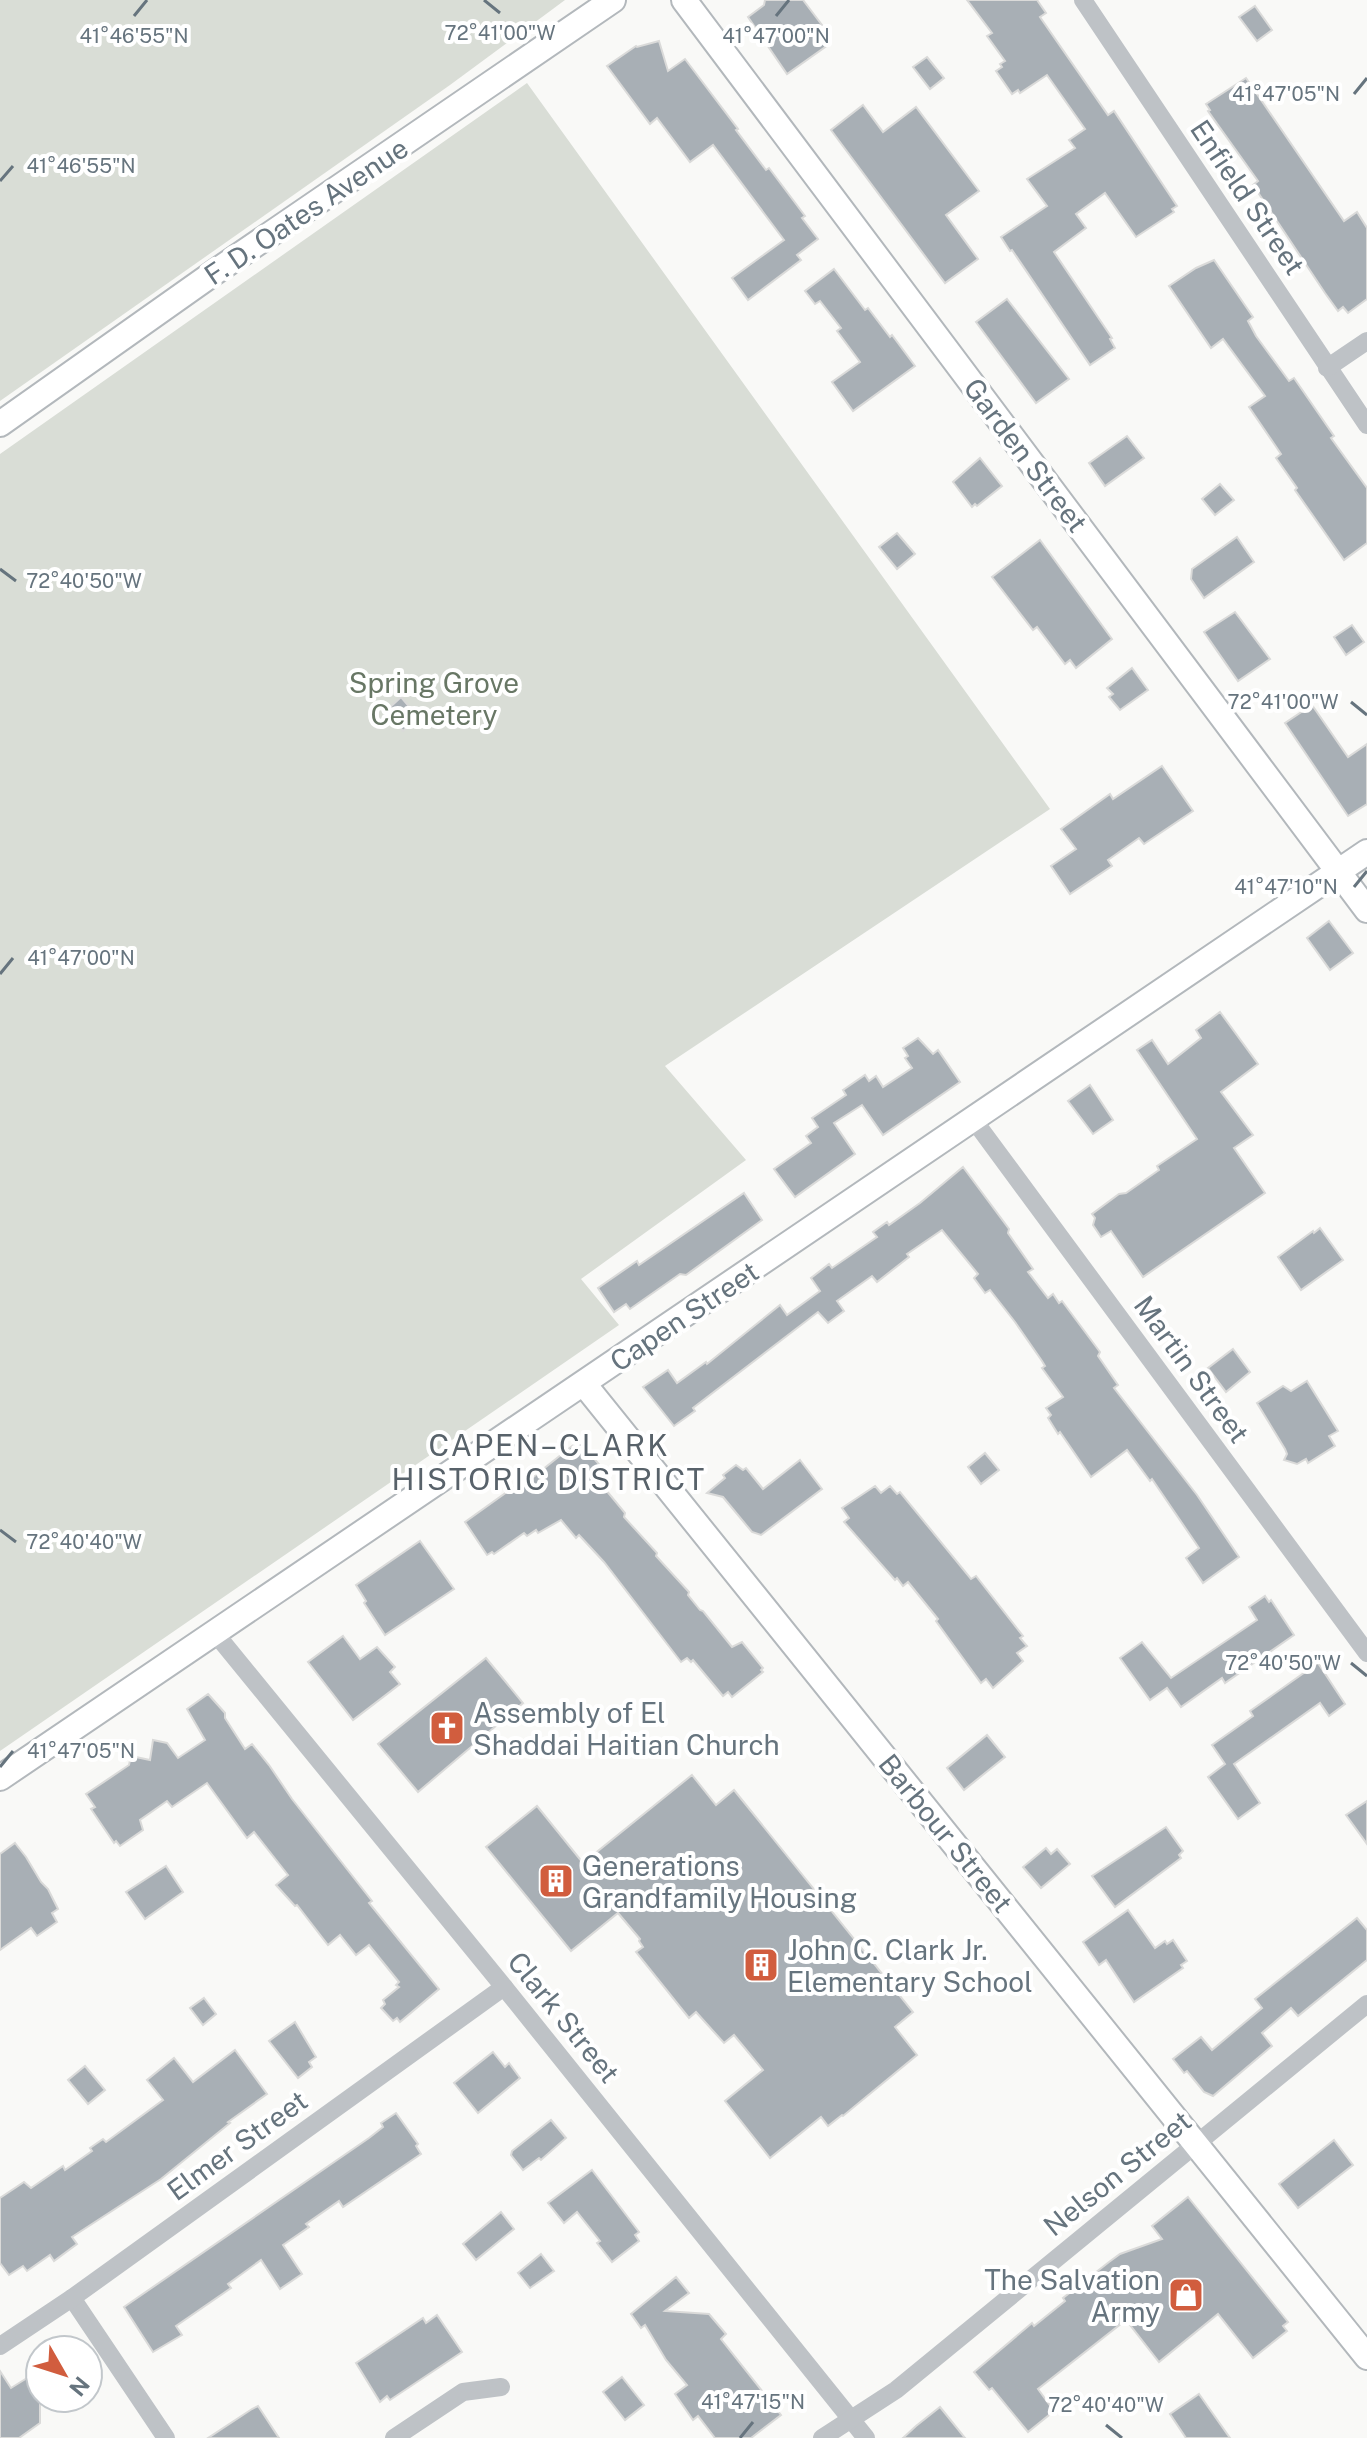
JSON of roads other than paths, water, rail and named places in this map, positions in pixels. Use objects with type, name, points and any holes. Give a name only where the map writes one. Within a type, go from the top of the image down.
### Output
[{"type":"street","name":"F. D. Oates Avenue","points":[[0,424],[215,272],[613,0]]},
{"type":"street","name":"Garden Street","points":[[684,0],[1367,910]]},
{"type":"street","name":"Enfield Street","points":[[1083,0],[1367,425]]},
{"type":"street","points":[[1327,368],[1367,341]]},
{"type":"street","name":"Capen Street","points":[[0,1778],[1367,852]]},
{"type":"street","name":"Martin Street","points":[[973,1119],[1367,1653]]},
{"type":"street","name":"Barbour Street","points":[[584,1384],[1367,2357]]},
{"type":"street","name":"Clark Street","points":[[215,1633],[866,2438]]},
{"type":"street","name":"Elmer Street","points":[[0,2346],[72,2298],[504,1987]]},
{"type":"street","name":"Nelson Street","points":[[822,2438],[896,2390],[1367,2004]]},
{"type":"street","points":[[72,2298],[166,2438]]},
{"type":"street","points":[[394,2438],[463,2392],[501,2387]]},
{"type":"place","name":"Assembly of El Shaddai Haitian Church","points":[[447,1728]]},
{"type":"place","name":"Generations Grandfamily Housing","points":[[556,1881]]},
{"type":"place","name":"John C. Clark Jr. Elementary School","points":[[761,1965]]},
{"type":"place","name":"The Salvation Army","points":[[1186,2295]]},
{"type":"district","name":"CAPEN–CLARK HISTORIC DISTRICT","points":[[549,1462]]},
{"type":"park label","name":"Spring Grove Cemetery","points":[[434,698]]}]
